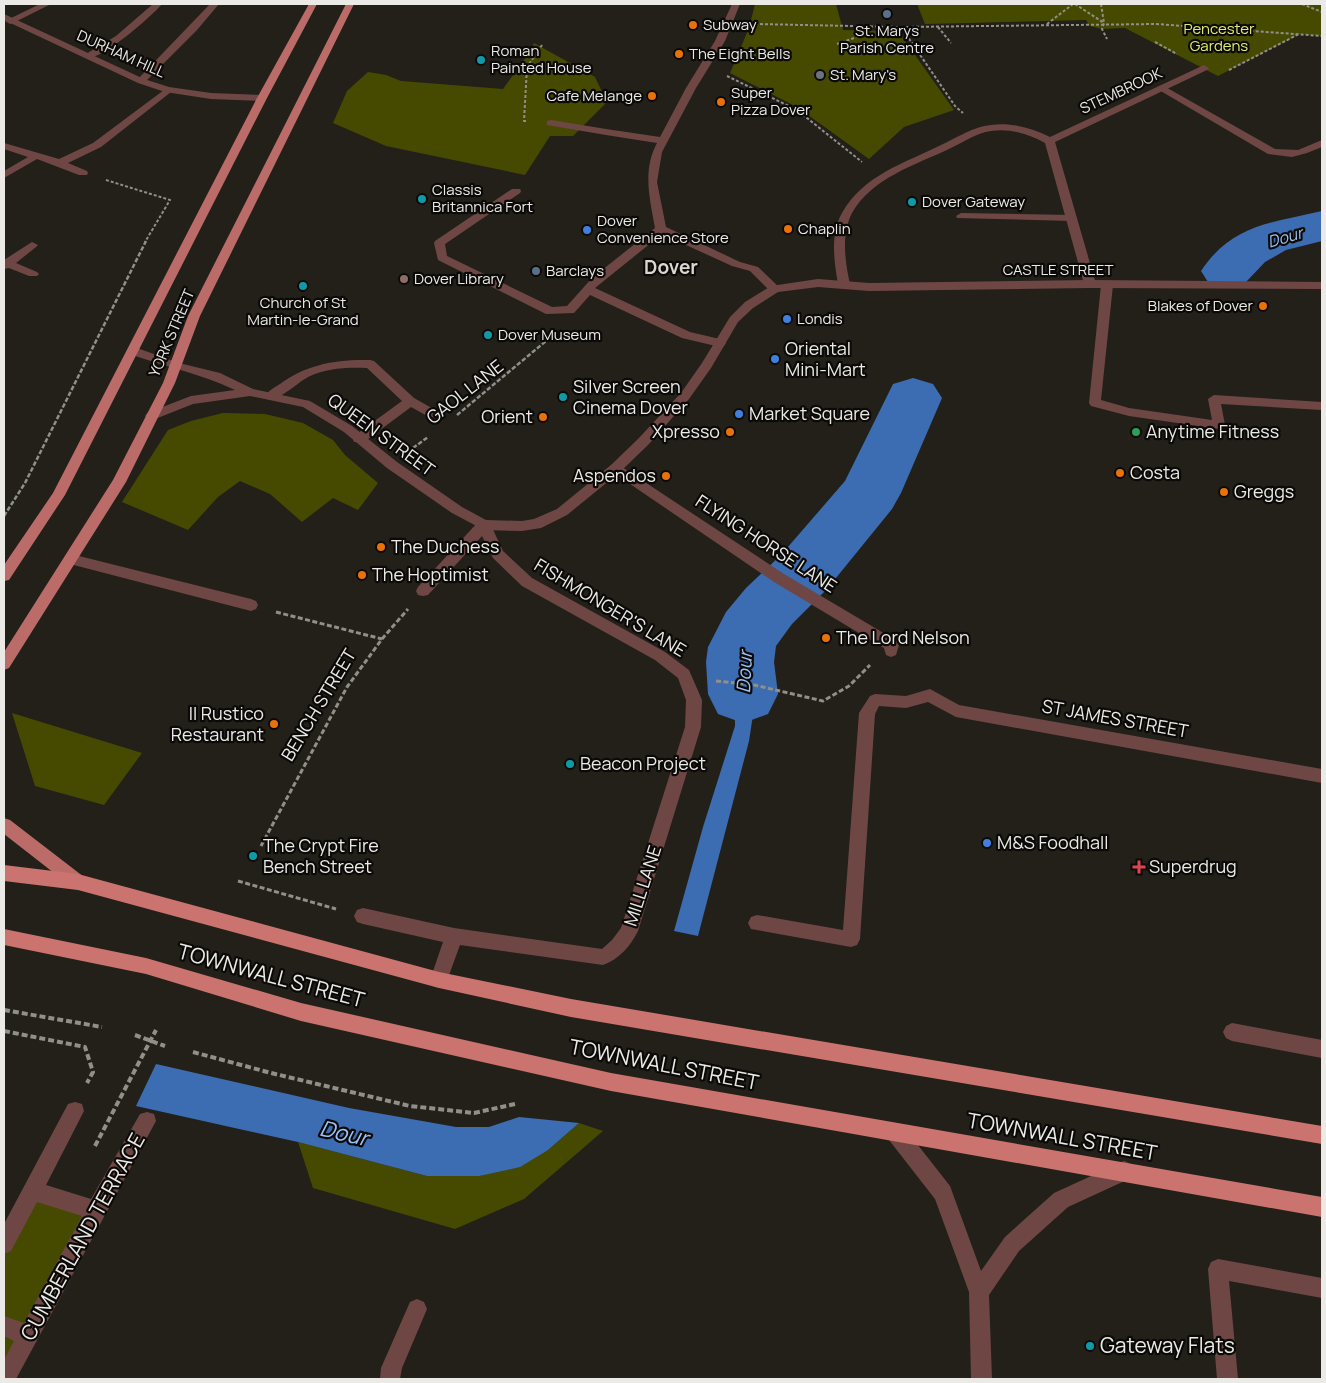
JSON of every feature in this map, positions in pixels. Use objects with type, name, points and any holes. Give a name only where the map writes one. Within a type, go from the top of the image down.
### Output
[{"type":"highway","name":"TOWNWALL STREET","points":[[4,873],[78,882],[439,980],[571,1008],[1322,1135]]},
{"type":"highway","name":"TOWNWALL STREET","points":[[4,937],[146,966],[300,1012],[612,1082],[1322,1207]]},
{"type":"main road","name":"YORK STREET","points":[[4,576],[58,495],[262,98],[313,4]]},
{"type":"main road","name":"YORK STREET","points":[[4,664],[119,482],[176,366],[194,316],[350,4]]},
{"type":"main road","points":[[4,825],[78,882]]},
{"type":"street","points":[[7,19],[47,4]]},
{"type":"street","points":[[89,56],[119,38],[158,4]]},
{"type":"street","points":[[141,81],[215,4]]},
{"type":"street","points":[[661,229],[652,182],[657,152],[691,88],[706,65],[736,4]]},
{"type":"street","name":"DURHAM HILL","points":[[7,19],[141,81],[168,90],[211,96],[262,98]]},
{"type":"street","name":"STEMBROOK","points":[[1050,141],[1204,68]]},
{"type":"street","points":[[1162,88],[1272,152],[1290,155],[1311,149],[1322,143]]},
{"type":"street","points":[[60,163],[97,145],[168,90]]},
{"type":"street","points":[[551,123],[663,140]]},
{"type":"street","points":[[844,284],[839,262],[839,248],[846,215],[857,198],[882,177],[981,130],[1004,128],[1032,131],[1050,141],[1090,284]]},
{"type":"street","points":[[4,146],[60,163],[83,173]]},
{"type":"street","points":[[4,175],[36,156]]},
{"type":"street","points":[[516,191],[439,243],[442,258],[550,311],[570,310],[587,289],[661,229]]},
{"type":"street","points":[[961,216],[1072,218]]},
{"type":"street","points":[[423,591],[484,525],[522,526],[549,519],[575,504],[643,442],[685,396],[707,365],[734,320],[748,305],[775,289],[754,269],[736,264],[661,229]]},
{"type":"street","points":[[6,264],[32,245]]},
{"type":"street","points":[[6,264],[34,274]]},
{"type":"street","name":"CASTLE STREET","points":[[775,289],[818,283],[869,287],[1090,284],[1322,286]]},
{"type":"street","points":[[1107,285],[1095,403],[1129,412],[1219,425],[1214,399],[1322,406]]},
{"type":"street","points":[[587,289],[686,335],[720,343]]},
{"type":"street","name":"QUEEN STREET","points":[[133,351],[176,366],[216,376],[250,392],[306,404],[348,429],[359,440],[392,465],[457,510],[484,525]]},
{"type":"street","points":[[271,396],[298,377],[324,368],[370,364],[410,401],[433,414]]},
{"type":"street","name":"QUEEN STREET","points":[[151,416],[192,400],[250,392]]},
{"type":"street","points":[[359,440],[410,401]]},
{"type":"street","name":"FLYING HORSE LANE","points":[[616,468],[810,598],[842,614],[892,645],[891,651]]},
{"type":"street","name":"FISHMONGER'S LANE","points":[[484,525],[498,554],[526,582],[660,656],[684,674]]},
{"type":"street","points":[[71,559],[251,605]]},
{"type":"street","name":"MILL LANE","points":[[363,916],[454,936],[603,956],[609,954],[623,941],[630,931],[693,727],[694,700],[684,674]]},
{"type":"street","name":"ST JAMES STREET","points":[[757,923],[851,940],[868,713],[875,700],[906,702],[930,696],[956,711],[1322,776]]},
{"type":"street","points":[[439,980],[454,936]]},
{"type":"street","points":[[1232,1032],[1322,1049]]},
{"type":"street","points":[[4,1244],[75,1111]]},
{"type":"street","name":"CUMBERLAND TERRACE","points":[[5,1379],[96,1210],[147,1122]]},
{"type":"street","points":[[896,1133],[943,1193],[979,1292],[982,1379]]},
{"type":"street","points":[[979,1292],[1012,1244],[1061,1200],[1124,1171]]},
{"type":"street","points":[[32,1192],[96,1210]]},
{"type":"street","points":[[1228,1379],[1218,1269],[1322,1288]]},
{"type":"street","points":[[390,1379],[392,1368],[417,1309]]},
{"type":"street","points":[[4,1326],[29,1336]]},
{"type":"path","points":[[1046,24],[1074,4],[1104,23]]},
{"type":"path","points":[[1101,4],[1104,23],[1102,29],[1107,39]]},
{"type":"path","points":[[1302,4],[1322,12]]},
{"type":"path","points":[[728,23],[901,28],[1104,23],[1156,24],[1322,36]]},
{"type":"path","points":[[837,44],[857,37],[867,27]]},
{"type":"path","points":[[938,27],[951,43]]},
{"type":"path","points":[[901,28],[956,106],[981,130]]},
{"type":"path","points":[[1204,68],[1218,76],[1300,34]]},
{"type":"path","points":[[542,44],[527,67],[524,121],[551,123]]},
{"type":"path","points":[[706,65],[797,110],[882,177]]},
{"type":"path","points":[[4,516],[25,483],[134,262],[170,200],[83,173]]},
{"type":"path","name":"GAOL LANE","points":[[452,418],[506,376],[554,334]]},
{"type":"path","name":"GAOL LANE","points":[[413,449],[428,437]]},
{"type":"path","name":"BENCH STREET","points":[[261,846],[347,688],[382,639],[423,591]]},
{"type":"path","points":[[251,605],[382,639]]},
{"type":"path","points":[[723,682],[754,685],[823,700],[849,686],[873,662],[891,651]]},
{"type":"path","points":[[238,882],[363,916]]},
{"type":"path","points":[[4,1010],[102,1028]]},
{"type":"path","points":[[91,1152],[156,1030]]},
{"type":"path","points":[[4,1031],[85,1047],[93,1072],[75,1111]]},
{"type":"path","points":[[135,1035],[165,1046]]},
{"type":"path","points":[[193,1052],[271,1073],[410,1106],[474,1113],[515,1104]]},
{"type":"green space","points":[[755,4],[836,4],[843,30],[898,31],[954,110],[904,127],[869,159],[797,107],[730,73],[749,28]]},
{"type":"green space","name":"Pencester Gardens","points":[[917,4],[1322,4],[1322,36],[1300,34],[1218,76],[1125,28],[1102,29],[1090,26],[1086,20],[925,24]]},
{"type":"green space","points":[[534,43],[595,77],[607,102],[573,136],[550,136],[525,175],[386,146],[333,123],[347,91],[368,72],[386,75],[401,81],[503,89]]},
{"type":"green space","points":[[223,413],[265,414],[303,423],[333,440],[345,455],[378,483],[358,510],[333,498],[302,522],[270,494],[240,481],[218,497],[188,530],[122,502],[168,430],[191,421]]},
{"type":"green space","points":[[12,713],[142,753],[104,805],[35,786]]},
{"type":"green space","points":[[579,1123],[603,1131],[524,1199],[455,1229],[313,1188],[298,1142],[427,1176],[479,1176],[548,1150]]},
{"type":"green space","points":[[32,1191],[96,1210],[4,1379],[4,1244]]},
{"type":"water","points":[[763,603],[774,610],[750,644],[748,674],[753,715],[749,741],[698,936],[674,931],[703,827],[735,726],[734,658],[738,637],[743,625]]},
{"type":"water","points":[[156,1064],[349,1108],[456,1127],[489,1127],[519,1117],[579,1123],[548,1150],[520,1167],[479,1176],[427,1176],[298,1142],[136,1106]]},
{"type":"waterway","name":"Dour","points":[[1227,271],[1247,251],[1268,239],[1322,226]]},
{"type":"waterway","name":"Dour","points":[[743,694],[740,662],[742,647],[750,631],[769,606],[804,572],[870,493],[913,398]]},
{"type":"place","name":"St. Marys Parish Centre","points":[[887,14]]},
{"type":"place","name":"Subway","points":[[693,25]]},
{"type":"place","name":"The Eight Bells","points":[[679,54]]},
{"type":"place","name":"Roman Painted House","points":[[481,60]]},
{"type":"place","name":"St. Mary's","points":[[820,75]]},
{"type":"place","name":"Cafe Melange","points":[[652,96]]},
{"type":"place","name":"Super Pizza Dover","points":[[721,102]]},
{"type":"place","name":"Classis Britannica Fort","points":[[422,199]]},
{"type":"place","name":"Dover Gateway","points":[[912,202]]},
{"type":"place","name":"Chaplin","points":[[788,229]]},
{"type":"place","name":"Dover Convenience Store","points":[[587,230]]},
{"type":"place","name":"Barclays","points":[[536,271]]},
{"type":"place","name":"Dover Library","points":[[404,279]]},
{"type":"place","name":"Church of St Martin-le-Grand","points":[[303,286]]},
{"type":"place","name":"Blakes of Dover","points":[[1263,306]]},
{"type":"place","name":"Londis","points":[[787,319]]},
{"type":"place","name":"Dover Museum","points":[[488,335]]},
{"type":"place","name":"Oriental Mini-Mart","points":[[775,359]]},
{"type":"place","name":"Silver Screen Cinema Dover","points":[[563,397]]},
{"type":"place","name":"Market Square","points":[[739,414]]},
{"type":"place","name":"Orient","points":[[543,417]]},
{"type":"place","name":"Xpresso","points":[[730,432]]},
{"type":"place","name":"Anytime Fitness","points":[[1136,432]]},
{"type":"place","name":"Costa","points":[[1120,473]]},
{"type":"place","name":"Aspendos","points":[[666,476]]},
{"type":"place","name":"Greggs","points":[[1224,492]]},
{"type":"place","name":"The Duchess","points":[[381,547]]},
{"type":"place","name":"The Hoptimist","points":[[362,575]]},
{"type":"place","name":"The Lord Nelson","points":[[826,638]]},
{"type":"place","name":"Il Rustico Restaurant","points":[[274,724]]},
{"type":"place","name":"Beacon Project","points":[[570,764]]},
{"type":"place","name":"M&S Foodhall","points":[[987,843]]},
{"type":"place","name":"The Crypt Fire Bench Street","points":[[253,856]]},
{"type":"place","name":"Superdrug","points":[[1139,867]]},
{"type":"place","name":"Gateway Flats","points":[[1090,1346]]},
{"type":"district","name":"Dover","points":[[671,267]]}]
